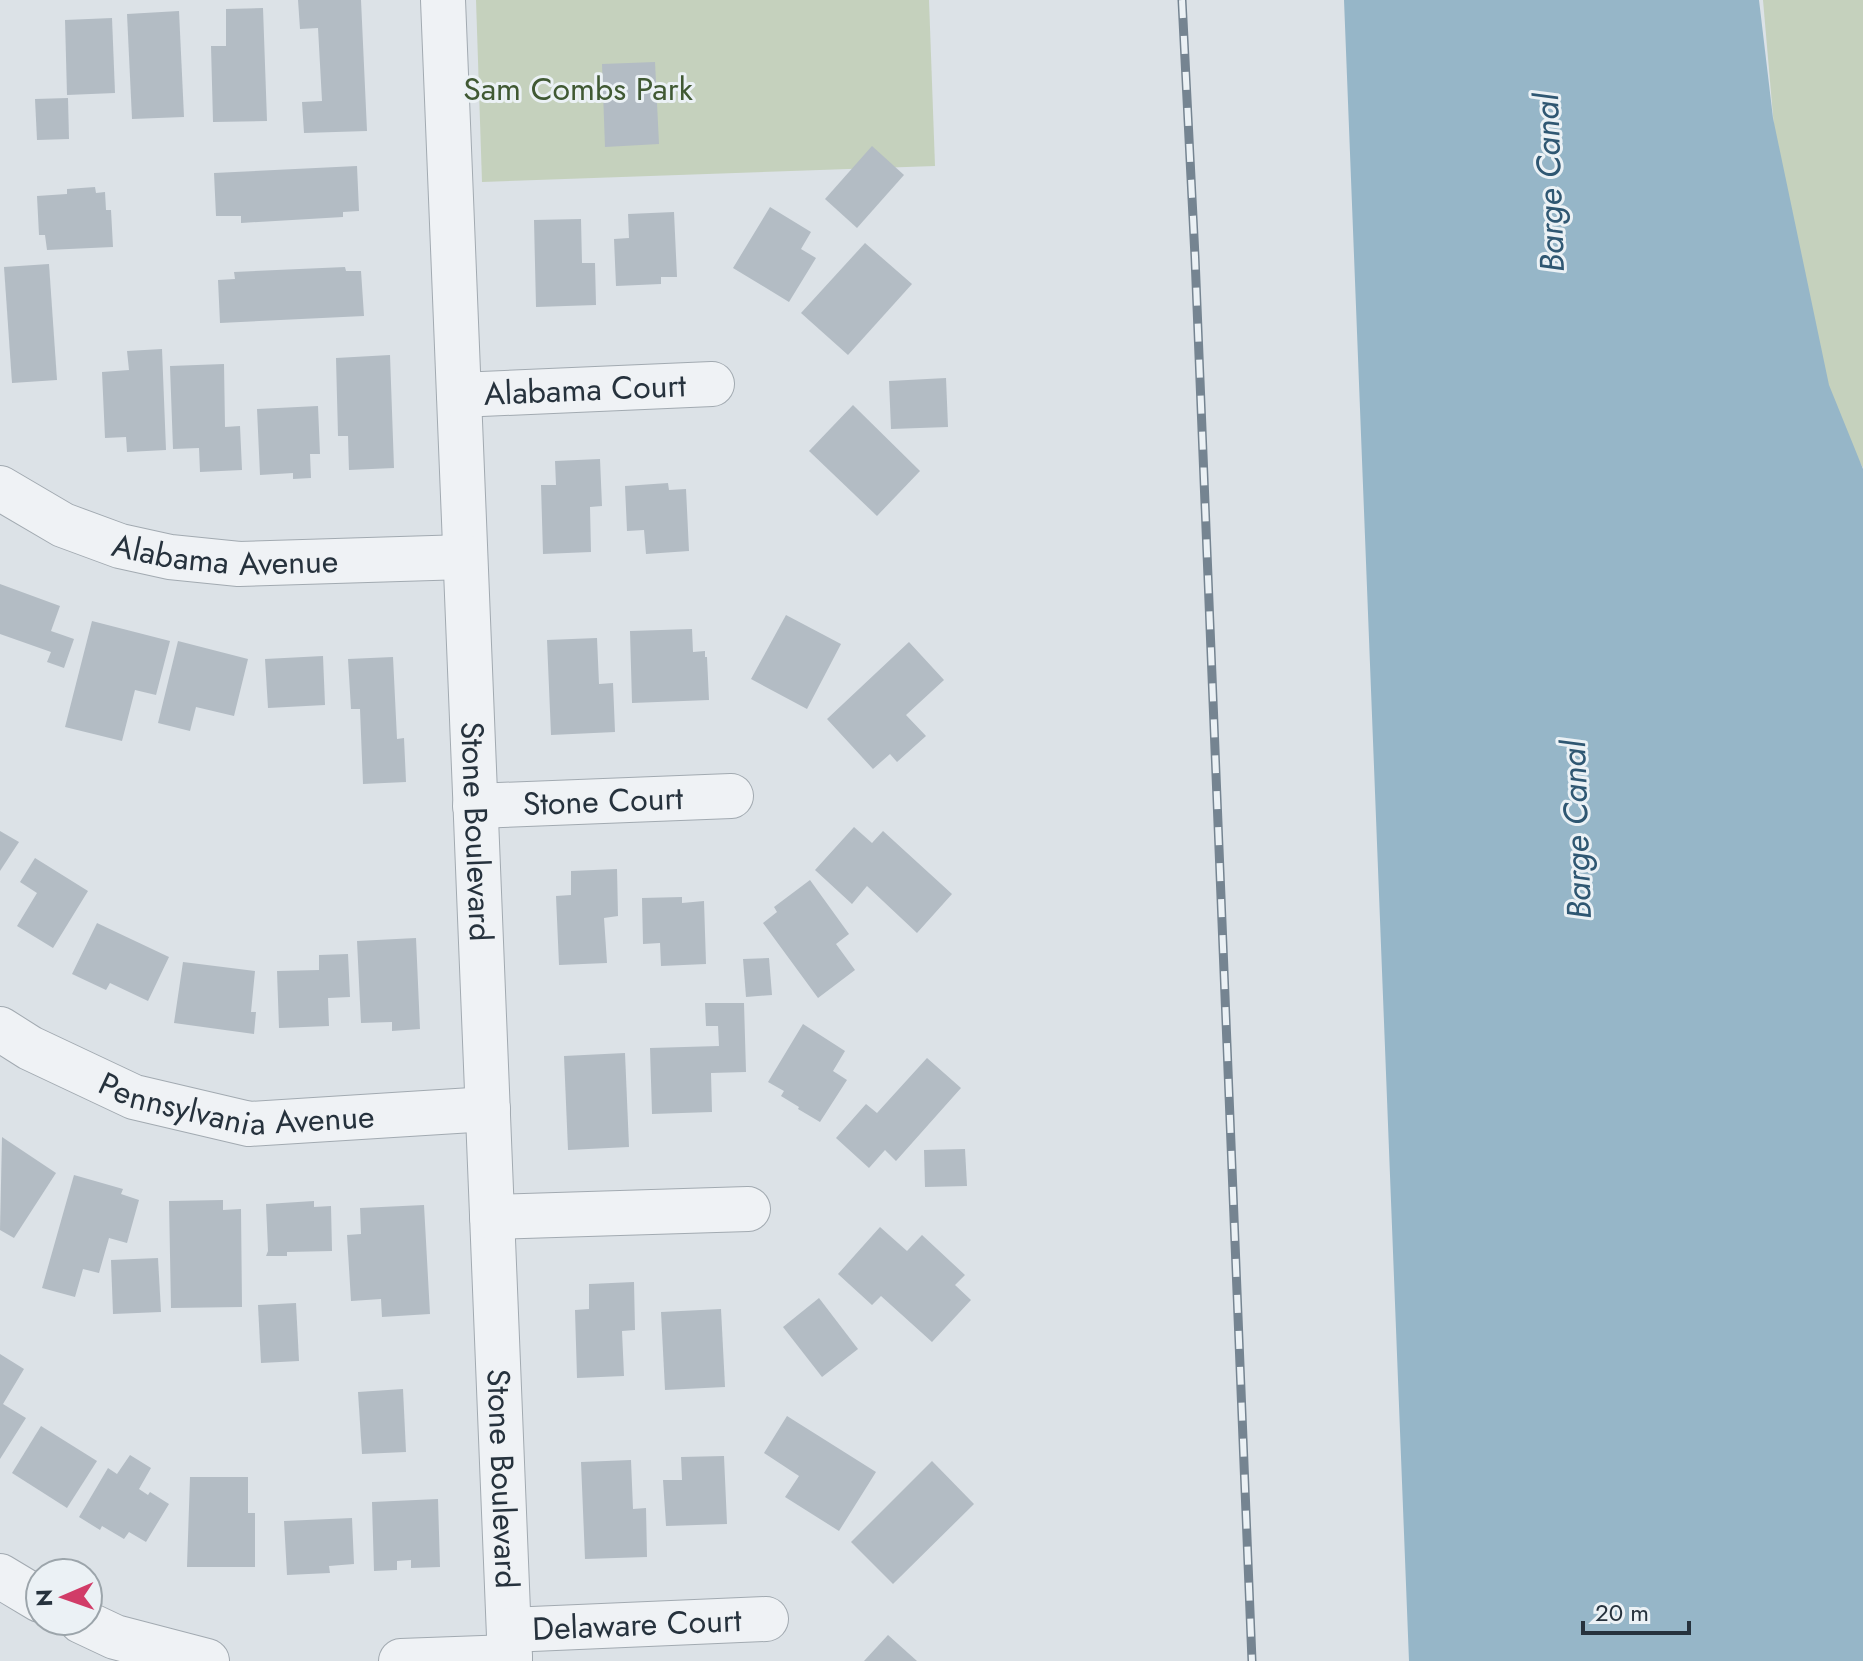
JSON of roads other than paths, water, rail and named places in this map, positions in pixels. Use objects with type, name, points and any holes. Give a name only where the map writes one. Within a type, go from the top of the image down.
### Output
[{"type":"street","name":"Stone Boulevard","points":[[443,0],[510,1650]]},
{"type":"street","name":"Alabama Court","points":[[459,395],[712,384]]},
{"type":"street","name":"Alabama Avenue","points":[[0,488],[63,525],[120,546],[170,557],[239,564],[465,557]]},
{"type":"street","name":"Stone Court","points":[[475,806],[731,796]]},
{"type":"street","name":"Pennsylvania Avenue","points":[[0,1029],[30,1048],[134,1097],[249,1124],[488,1109]]},
{"type":"street","points":[[492,1217],[748,1209]]},
{"type":"street","points":[[0,1576],[24,1590]]},
{"type":"street","name":"Delaware Court","points":[[401,1661],[766,1619]]},
{"type":"street","points":[[104,1632],[207,1661]]},
{"type":"water","name":"Barge Canal","points":[[1344,0],[1759,0],[1773,118],[1829,385],[1863,469],[1863,1661],[1409,1661]]},
{"type":"railway","points":[[1182,0],[1252,1661]]},
{"type":"park label","name":"Sam Combs Park","points":[[578,89]]}]
